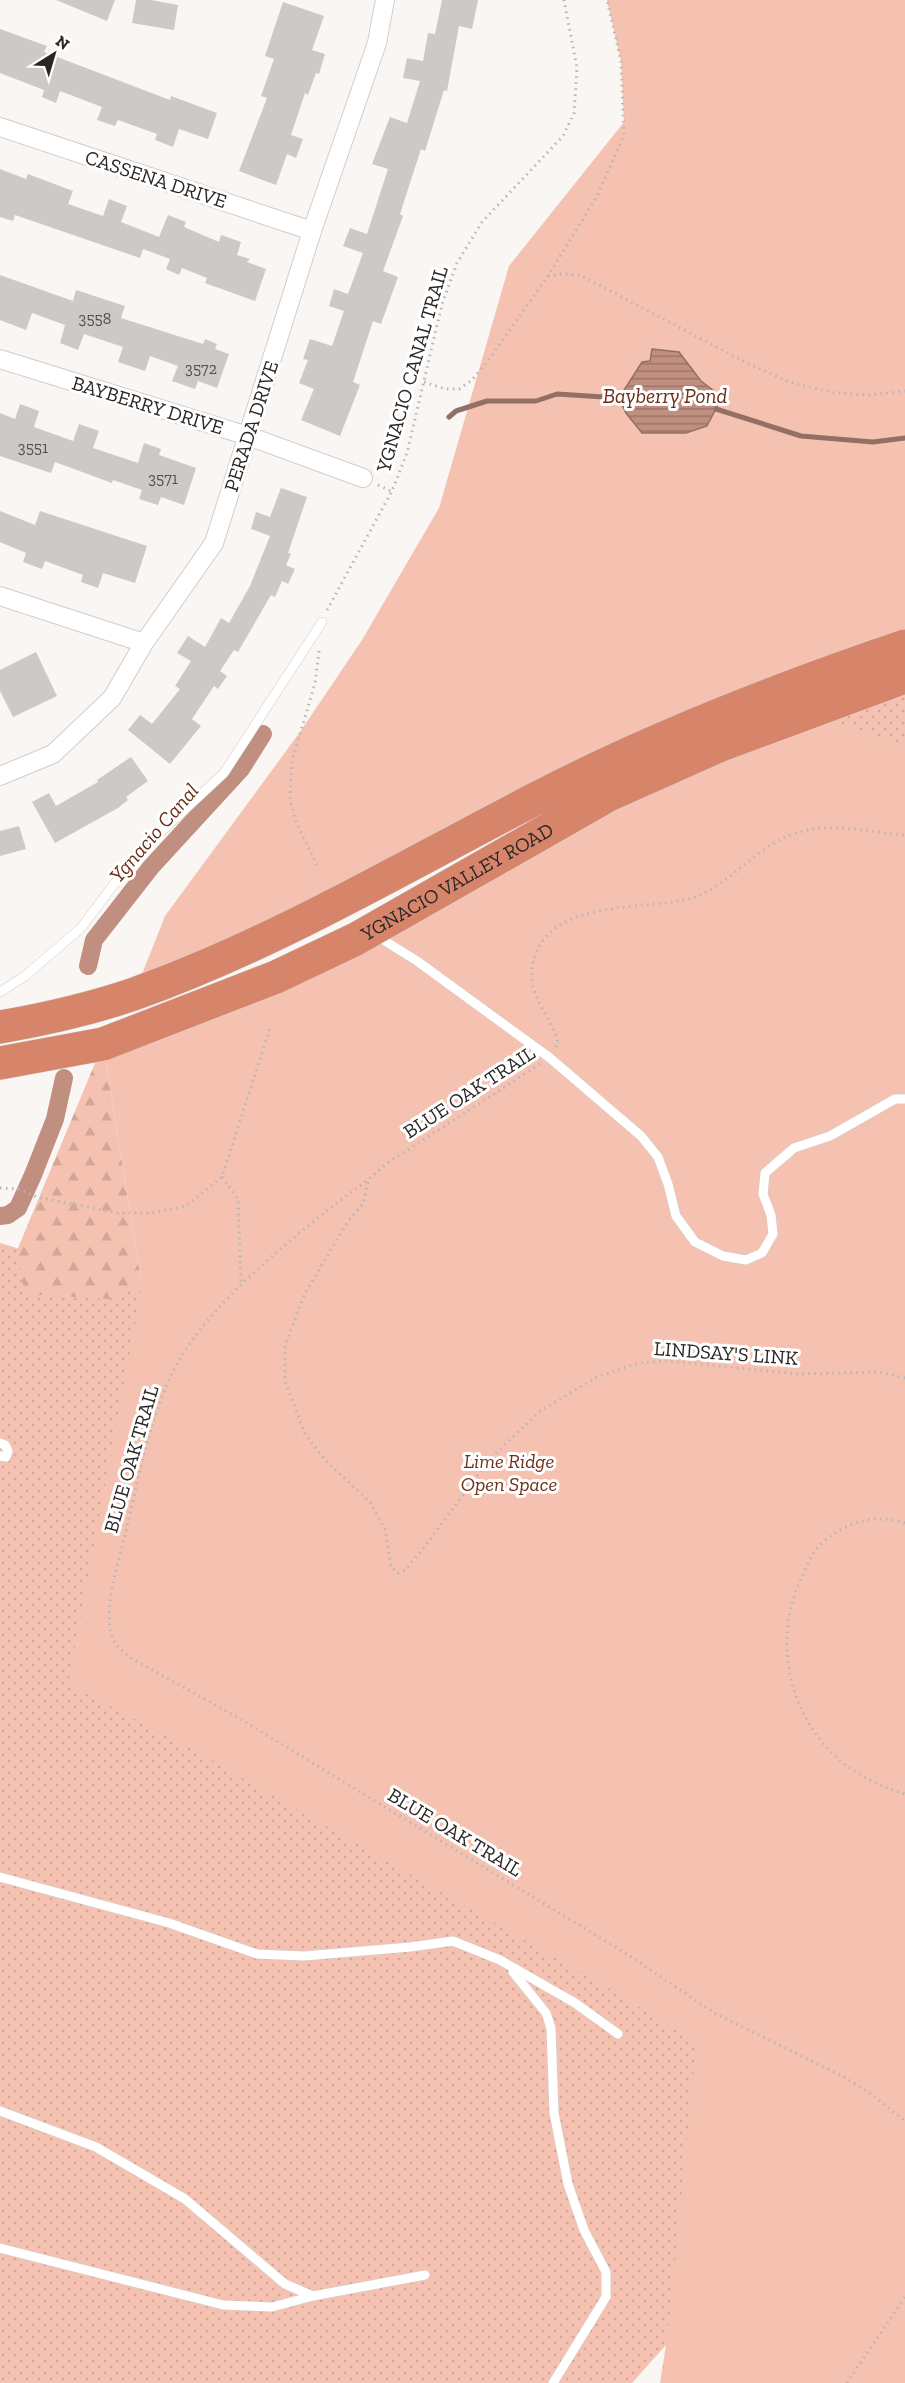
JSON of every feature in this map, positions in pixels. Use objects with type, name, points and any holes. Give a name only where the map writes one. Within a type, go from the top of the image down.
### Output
[{"type":"highway","name":"YGNACIO VALLEY ROAD","points":[[0,1028],[61,1016],[134,994],[261,942],[640,747],[760,698],[905,646]]},
{"type":"highway","name":"YGNACIO VALLEY ROAD","points":[[0,1063],[103,1044],[276,977],[370,931],[609,795],[722,745],[905,677]]},
{"type":"street","name":"PERADA DRIVE","points":[[0,776],[53,754],[112,698],[144,643],[213,543],[312,231],[377,43],[385,0]]},
{"type":"street","name":"CASSENA DRIVE","points":[[0,127],[312,231]]},
{"type":"street","name":"BAYBERRY DRIVE","points":[[0,359],[248,436],[363,478]]},
{"type":"street","points":[[0,596],[144,643]]},
{"type":"lane","points":[[0,992],[26,976],[81,928],[136,855],[224,773],[322,621]]},
{"type":"lane","points":[[370,931],[417,961],[550,1058],[641,1136],[658,1157],[676,1216],[695,1242],[723,1256],[746,1260],[762,1252],[773,1234],[771,1215],[763,1194],[765,1173],[794,1148],[830,1136],[895,1099],[905,1099]]},
{"type":"lane","points":[[0,1443],[5,1445],[8,1451],[6,1457],[0,1456]]},
{"type":"lane","points":[[0,1877],[170,1923],[257,1954],[304,1956],[453,1941],[500,1960],[575,2003],[618,2034]]},
{"type":"lane","points":[[500,1960],[518,1977],[546,2013],[551,2028],[554,2113],[568,2184],[584,2230],[606,2272],[606,2296],[553,2383]]},
{"type":"lane","points":[[0,2111],[96,2147],[185,2199],[285,2284],[313,2296]]},
{"type":"lane","points":[[0,2248],[223,2305],[272,2307],[313,2296],[424,2275]]},
{"type":"path","name":"YGNACIO CANAL TRAIL","points":[[319,868],[296,822],[290,800],[292,761],[315,683],[322,621],[330,600],[392,491],[407,453],[442,304],[456,263],[482,222],[563,136],[574,113],[577,68],[564,0]]},
{"type":"path","points":[[424,382],[445,389],[459,389],[472,380],[548,276],[597,196],[624,135],[621,62],[607,0]]},
{"type":"path","points":[[548,276],[580,275],[747,363],[789,382],[835,393],[871,395],[905,391]]},
{"type":"path","name":"BLUE OAK TRAIL","points":[[905,835],[822,827],[794,833],[758,852],[721,884],[686,900],[586,913],[567,921],[548,935],[536,951],[532,968],[532,989],[554,1029],[558,1042],[550,1058],[386,1164],[369,1181],[330,1208],[241,1284],[186,1348],[165,1388],[115,1575],[108,1625],[114,1643],[129,1657],[237,1717],[630,1956],[716,2014],[844,2077],[871,2094],[905,2121]]},
{"type":"path","points":[[0,1188],[19,1189],[37,1197],[118,1213],[152,1213],[186,1206],[222,1177],[270,1028]]},
{"type":"path","points":[[222,1177],[238,1199],[241,1284]]},
{"type":"path","name":"LINDSAY'S LINK","points":[[369,1181],[363,1204],[348,1221],[304,1295],[285,1346],[285,1381],[305,1434],[325,1460],[370,1502],[385,1529],[391,1567],[398,1573],[405,1570],[423,1549],[489,1460],[540,1411],[597,1377],[638,1363],[668,1361],[799,1374],[879,1372],[905,1378]]},
{"type":"path","points":[[905,1523],[880,1519],[853,1525],[834,1533],[814,1552],[809,1561],[793,1596],[786,1633],[788,1667],[795,1694],[810,1727],[822,1744],[854,1770],[885,1788],[905,1794]]},
{"type":"path","points":[[847,2383],[905,2297]]},
{"type":"green space","points":[[607,0],[905,0],[905,646],[134,994],[165,916],[300,732],[362,640],[439,508],[509,266],[624,122],[621,61]]},
{"type":"green space","name":"Lime Ridge Open Space","points":[[905,677],[905,2383],[660,2383],[666,2345],[632,2383],[0,2383],[0,1243],[142,1286],[198,1077]]},
{"type":"green space","name":"Lime Ridge Open Space","points":[[807,712],[905,746],[905,2383],[661,2383],[667,2343],[696,2043],[620,1995],[192,1749],[68,1684],[142,1286],[103,1044]]},
{"type":"green space","points":[[103,1044],[142,1286],[110,1299],[24,1294],[18,1248]]},
{"type":"water","name":"Bayberry Pond","points":[[652,349],[679,352],[701,381],[722,397],[707,426],[686,433],[642,433],[626,413],[619,398],[642,362],[650,361]]},
{"type":"building","points":[[56,0],[115,0],[107,21]]},
{"type":"building","points":[[136,0],[178,5],[174,30],[132,23]]},
{"type":"building","points":[[442,0],[478,0],[472,29],[459,26],[447,91],[444,90],[425,151],[421,149],[400,214],[403,216],[383,271],[398,277],[381,324],[373,321],[353,382],[360,385],[340,436],[301,420],[314,389],[299,383],[308,360],[303,359],[310,339],[332,346],[344,311],[329,306],[334,289],[348,294],[363,253],[343,246],[350,228],[367,234],[388,169],[372,164],[390,117],[407,123],[420,81],[403,78],[407,58],[423,61],[428,33],[435,34]]},
{"type":"building","points":[[283,2],[324,16],[312,50],[325,54],[319,74],[316,73],[308,95],[305,93],[291,135],[303,139],[296,158],[287,154],[276,185],[239,171],[267,98],[261,96],[274,59],[265,56]]},
{"type":"building","points":[[0,29],[47,46],[44,52],[170,100],[171,96],[217,113],[208,139],[179,129],[173,147],[155,140],[157,134],[118,120],[115,126],[97,120],[102,107],[60,91],[56,103],[42,97],[44,90],[0,73]]},
{"type":"building","points":[[0,169],[26,179],[28,174],[73,191],[68,204],[103,216],[109,199],[127,206],[121,222],[159,237],[168,215],[186,222],[184,227],[219,242],[221,235],[241,242],[237,255],[250,259],[247,262],[266,269],[255,301],[205,283],[207,278],[182,268],[179,275],[166,269],[170,259],[143,249],[140,258],[15,215],[13,221],[0,217]]},
{"type":"building","points":[[0,275],[73,301],[76,290],[125,306],[121,318],[203,344],[205,339],[217,344],[215,349],[229,354],[217,388],[198,381],[195,389],[172,381],[178,366],[150,356],[145,371],[118,362],[123,347],[84,334],[78,350],[60,343],[65,325],[32,313],[26,330],[0,320]]},
{"type":"building","points":[[20,404],[39,411],[34,427],[73,441],[79,424],[99,431],[93,448],[138,463],[144,443],[161,449],[159,455],[196,468],[184,505],[161,497],[158,505],[139,499],[142,490],[113,480],[112,483],[55,462],[51,473],[0,456],[0,413],[15,419]]},
{"type":"building","points":[[281,488],[307,497],[286,565],[295,569],[288,584],[282,581],[275,597],[271,595],[238,652],[234,650],[220,671],[227,676],[218,689],[214,686],[192,719],[201,726],[170,764],[128,730],[140,715],[152,724],[180,689],[175,686],[191,661],[177,653],[188,636],[205,647],[221,618],[229,623],[250,586],[270,536],[251,529],[256,512],[270,517]]},
{"type":"building","points":[[0,511],[35,525],[40,511],[147,546],[135,583],[103,573],[98,588],[81,582],[83,575],[45,561],[42,569],[23,562],[26,553],[0,542]]},
{"type":"building","points":[[36,652],[57,696],[13,717],[0,691],[0,670]]},
{"type":"building","points":[[131,757],[148,781],[126,797],[128,800],[118,808],[55,843],[32,802],[49,793],[56,806],[98,782],[97,780]]},
{"type":"building","points":[[19,826],[26,849],[0,856],[0,831]]},
{"type":"waterway","points":[[449,417],[456,411],[487,401],[536,401],[557,394],[619,398]]},
{"type":"waterway","points":[[716,409],[801,436],[873,442],[905,438]]},
{"type":"waterway","name":"Ygnacio Canal","points":[[88,966],[94,940],[151,867],[241,769],[263,734]]},
{"type":"waterway","name":"Ygnacio Canal","points":[[0,1216],[8,1215],[18,1208],[55,1119],[64,1078]]}]
